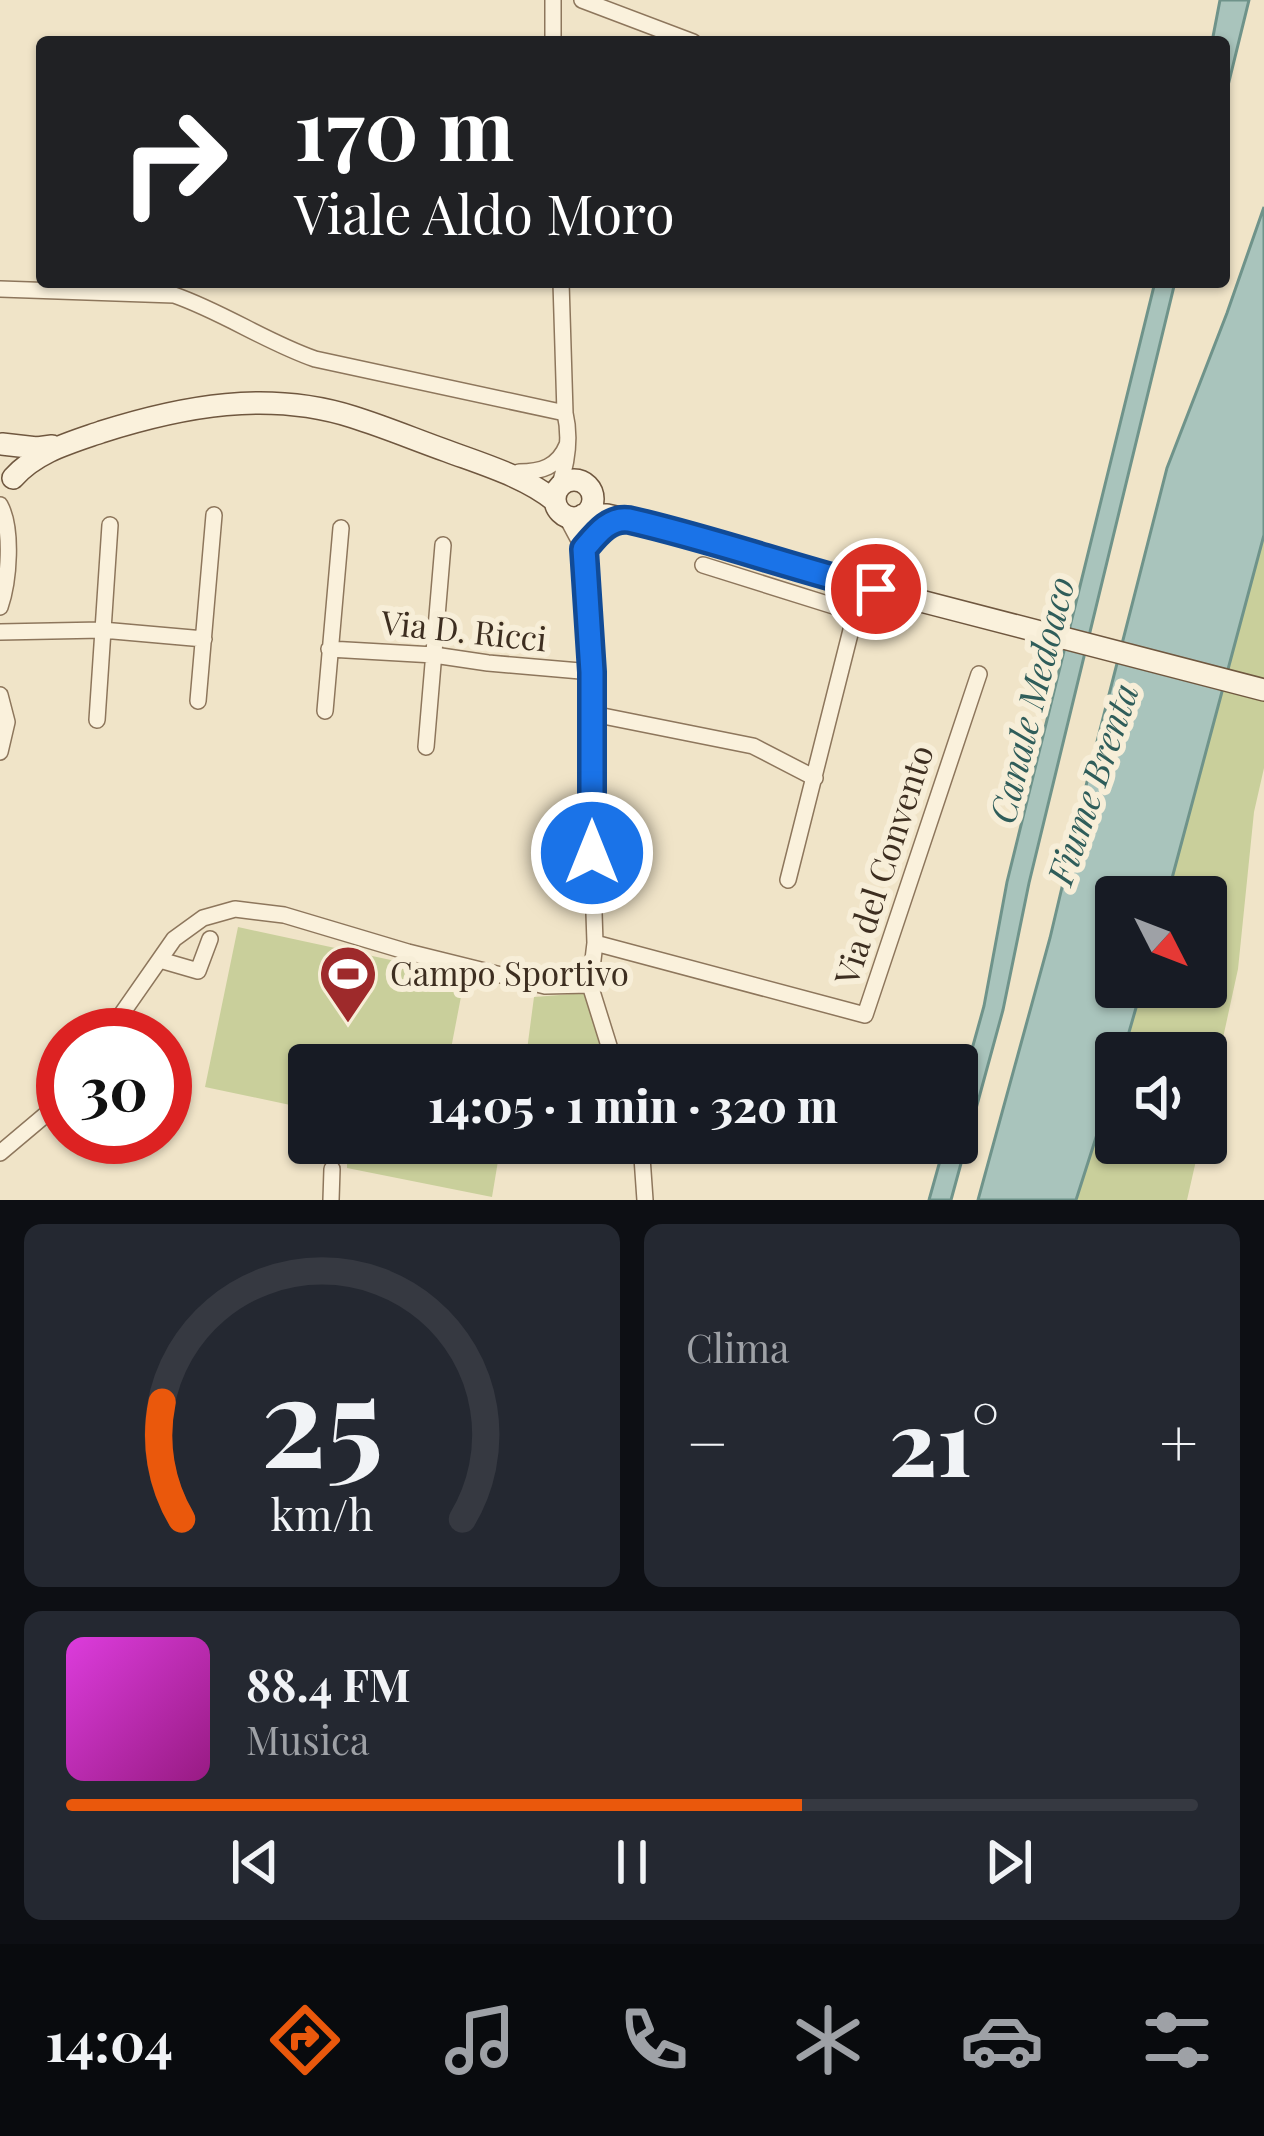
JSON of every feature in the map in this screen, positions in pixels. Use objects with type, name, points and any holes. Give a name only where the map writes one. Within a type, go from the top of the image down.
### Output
[{"type":"main road","points":[[8,485],[43,454],[149,417],[197,406],[294,405],[349,416],[537,489],[651,516],[679,531]]},
{"type":"main road","points":[[1,444],[64,445]]},
{"type":"main road","points":[[1,444],[14,463],[8,485]]},
{"type":"main road","points":[[487,466],[519,472],[622,519],[1264,690]]},
{"type":"street","points":[[553,0],[554,36]]},
{"type":"street","points":[[582,0],[677,36]]},
{"type":"street","points":[[561,288],[570,497],[586,524],[595,943],[590,985],[608,1044]]},
{"type":"street","points":[[0,289],[174,296],[195,302],[280,347],[315,358],[566,412]]},
{"type":"street","points":[[519,472],[540,472],[567,450]]},
{"type":"street","points":[[6,526],[8,485]]},
{"type":"street","points":[[0,505],[6,526],[8,585],[0,607]]},
{"type":"street","points":[[198,701],[214,515]]},
{"type":"street","points":[[584,549],[602,530],[622,519]]},
{"type":"street","points":[[97,720],[110,525]]},
{"type":"street","points":[[326,711],[341,528]]},
{"type":"street","points":[[426,747],[443,545]]},
{"type":"street","points":[[704,565],[840,608],[849,615],[852,626],[788,880]]},
{"type":"street","points":[[0,632],[102,630],[204,639]]},
{"type":"street","name":"Via D. Ricci","points":[[329,649],[592,672]]},
{"type":"street","name":"Via del Convento","points":[[595,943],[866,1015],[979,674]]},
{"type":"street","points":[[0,695],[7,722],[0,752]]},
{"type":"street","points":[[593,714],[752,746],[815,778]]},
{"type":"street","points":[[126,1008],[174,939],[203,918],[235,909],[284,915],[545,986],[590,985]]},
{"type":"street","points":[[160,960],[198,971],[210,939]]},
{"type":"street","points":[[0,1153],[36,1123]]},
{"type":"street","points":[[642,1164],[645,1200]]},
{"type":"street","points":[[331,1200],[332,1169]]},
{"type":"green space","points":[[1264,535],[1264,768],[1254,812],[1238,969],[1224,1032],[1129,1032],[1136,1008],[1227,1008],[1227,876],[1173,876]]},
{"type":"green space","name":"Campo Sportivo","points":[[238,927],[465,976],[452,1044],[288,1044],[288,1105],[205,1087]]},
{"type":"green space","points":[[586,993],[599,1044],[528,1044],[534,997]]},
{"type":"green space","points":[[1095,1141],[1095,1164],[1195,1164],[1187,1200],[1076,1200]]},
{"type":"green space","points":[[347,1164],[498,1164],[492,1197],[347,1168]]},
{"type":"water","points":[[1220,0],[1249,0],[1230,78],[1230,36],[1213,36]]},
{"type":"water","name":"Fiume Brenta","points":[[1264,207],[1264,535],[1173,876],[1095,876],[1095,1008],[1136,1008],[1129,1032],[1095,1032],[1095,1141],[1076,1200],[978,1200],[1050,938],[1167,468]]},
{"type":"water","name":"Canale Medoaco","points":[[1154,288],[1174,288],[978,1101],[978,1044],[973,1044],[1007,882]]},
{"type":"water","name":"Canale Medoaco","points":[[939,1164],[961,1164],[951,1200],[929,1200]]},
{"type":"place","name":"Campo Sportivo","points":[[348,1025]]},
{"type":"route","points":[[592,853],[592,672],[584,549],[602,530],[613,522],[629,520],[876,589]]}]
